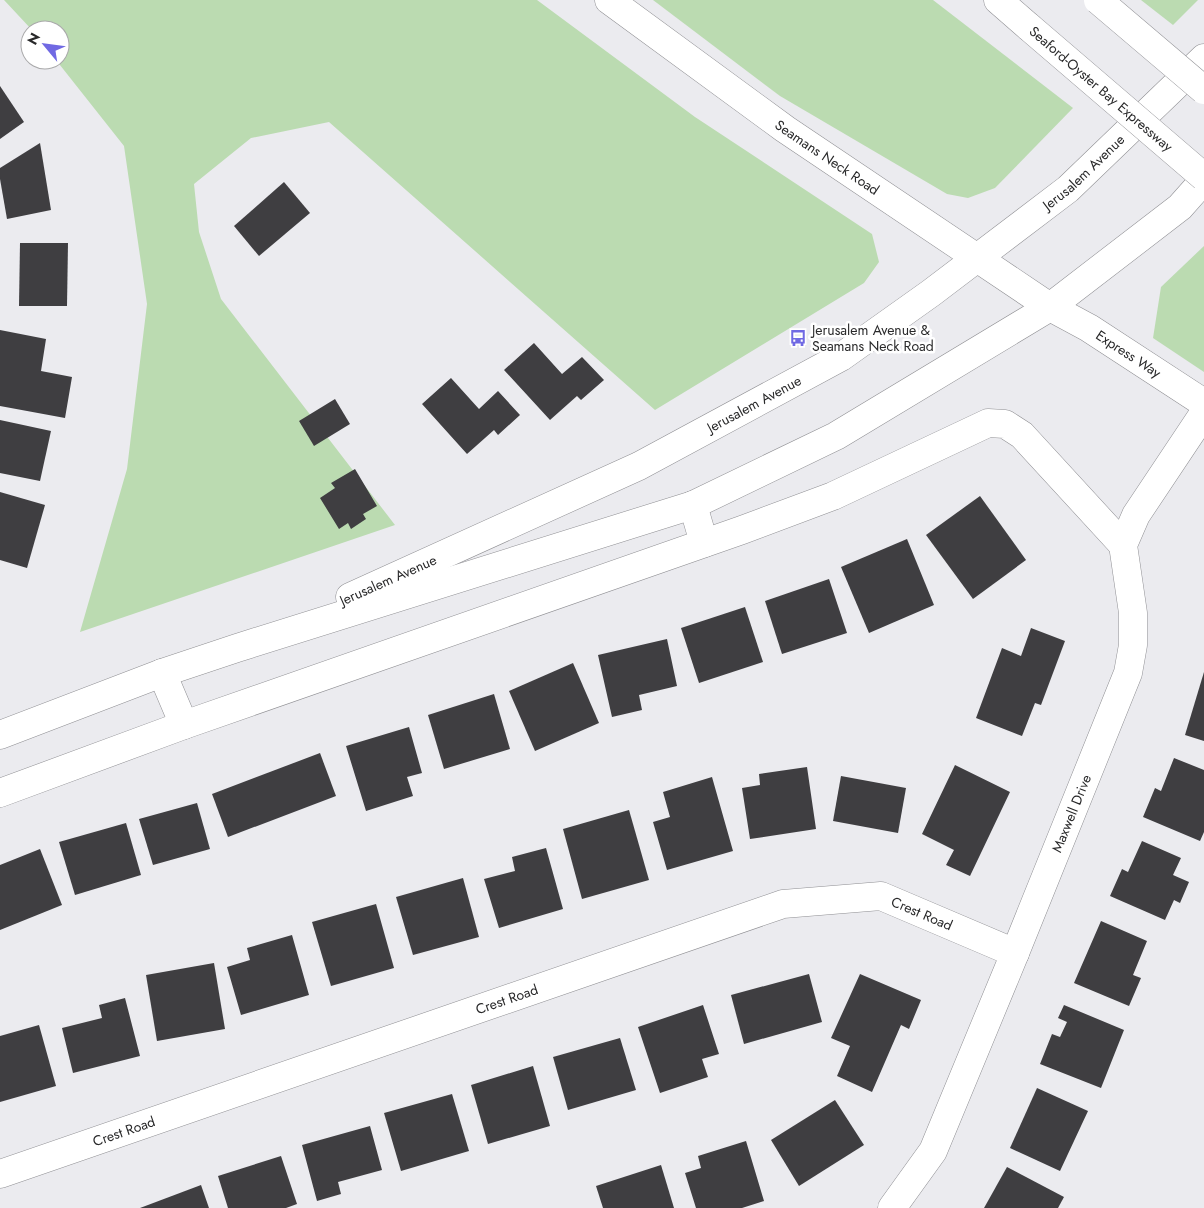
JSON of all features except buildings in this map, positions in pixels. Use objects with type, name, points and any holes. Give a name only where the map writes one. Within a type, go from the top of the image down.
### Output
[{"type":"main road","name":"Seamans Neck Road","points":[[609,0],[785,129],[1050,307]]},
{"type":"main road","name":"Seaford-Oyster Bay Expressway","points":[[998,0],[1204,178]]},
{"type":"main road","points":[[1098,0],[1204,90]]},
{"type":"main road","name":"Jerusalem Avenue","points":[[236,648],[639,466],[841,357],[1068,189],[1204,58]]},
{"type":"main road","name":"Jerusalem Avenue","points":[[0,735],[162,673],[236,648],[693,505],[836,436],[1050,307],[1180,207],[1204,178]]},
{"type":"main road","name":"Express Way","points":[[1050,307],[1089,328],[1204,403]]},
{"type":"main road","points":[[0,793],[184,725],[834,496],[988,423],[1005,424],[1022,435],[1123,545],[1136,515],[1204,412]]},
{"type":"main road","points":[[693,505],[704,542]]},
{"type":"main road","name":"Maxwell Drive","points":[[892,1208],[934,1151],[1128,673],[1133,645],[1133,613],[1123,545]]},
{"type":"main road","points":[[162,673],[184,725]]},
{"type":"main road","name":"Crest Road","points":[[0,1174],[783,904],[881,896],[1015,953]]},
{"type":"green space","points":[[4,0],[537,0],[695,117],[872,234],[879,262],[864,283],[655,410],[329,122],[251,138],[194,184],[199,232],[221,299],[395,525],[80,632],[127,469],[147,304],[124,146],[64,70],[70,70],[70,20],[23,20]]},
{"type":"green space","points":[[653,0],[933,0],[1073,108],[995,188],[968,198],[947,194],[780,96]]},
{"type":"green space","points":[[1141,0],[1198,0],[1173,25]]},
{"type":"green space","points":[[1204,246],[1204,372],[1153,338],[1161,287]]},
{"type":"place","name":"Jerusalem Avenue & Seamans Neck Road","points":[[798,338]]}]
